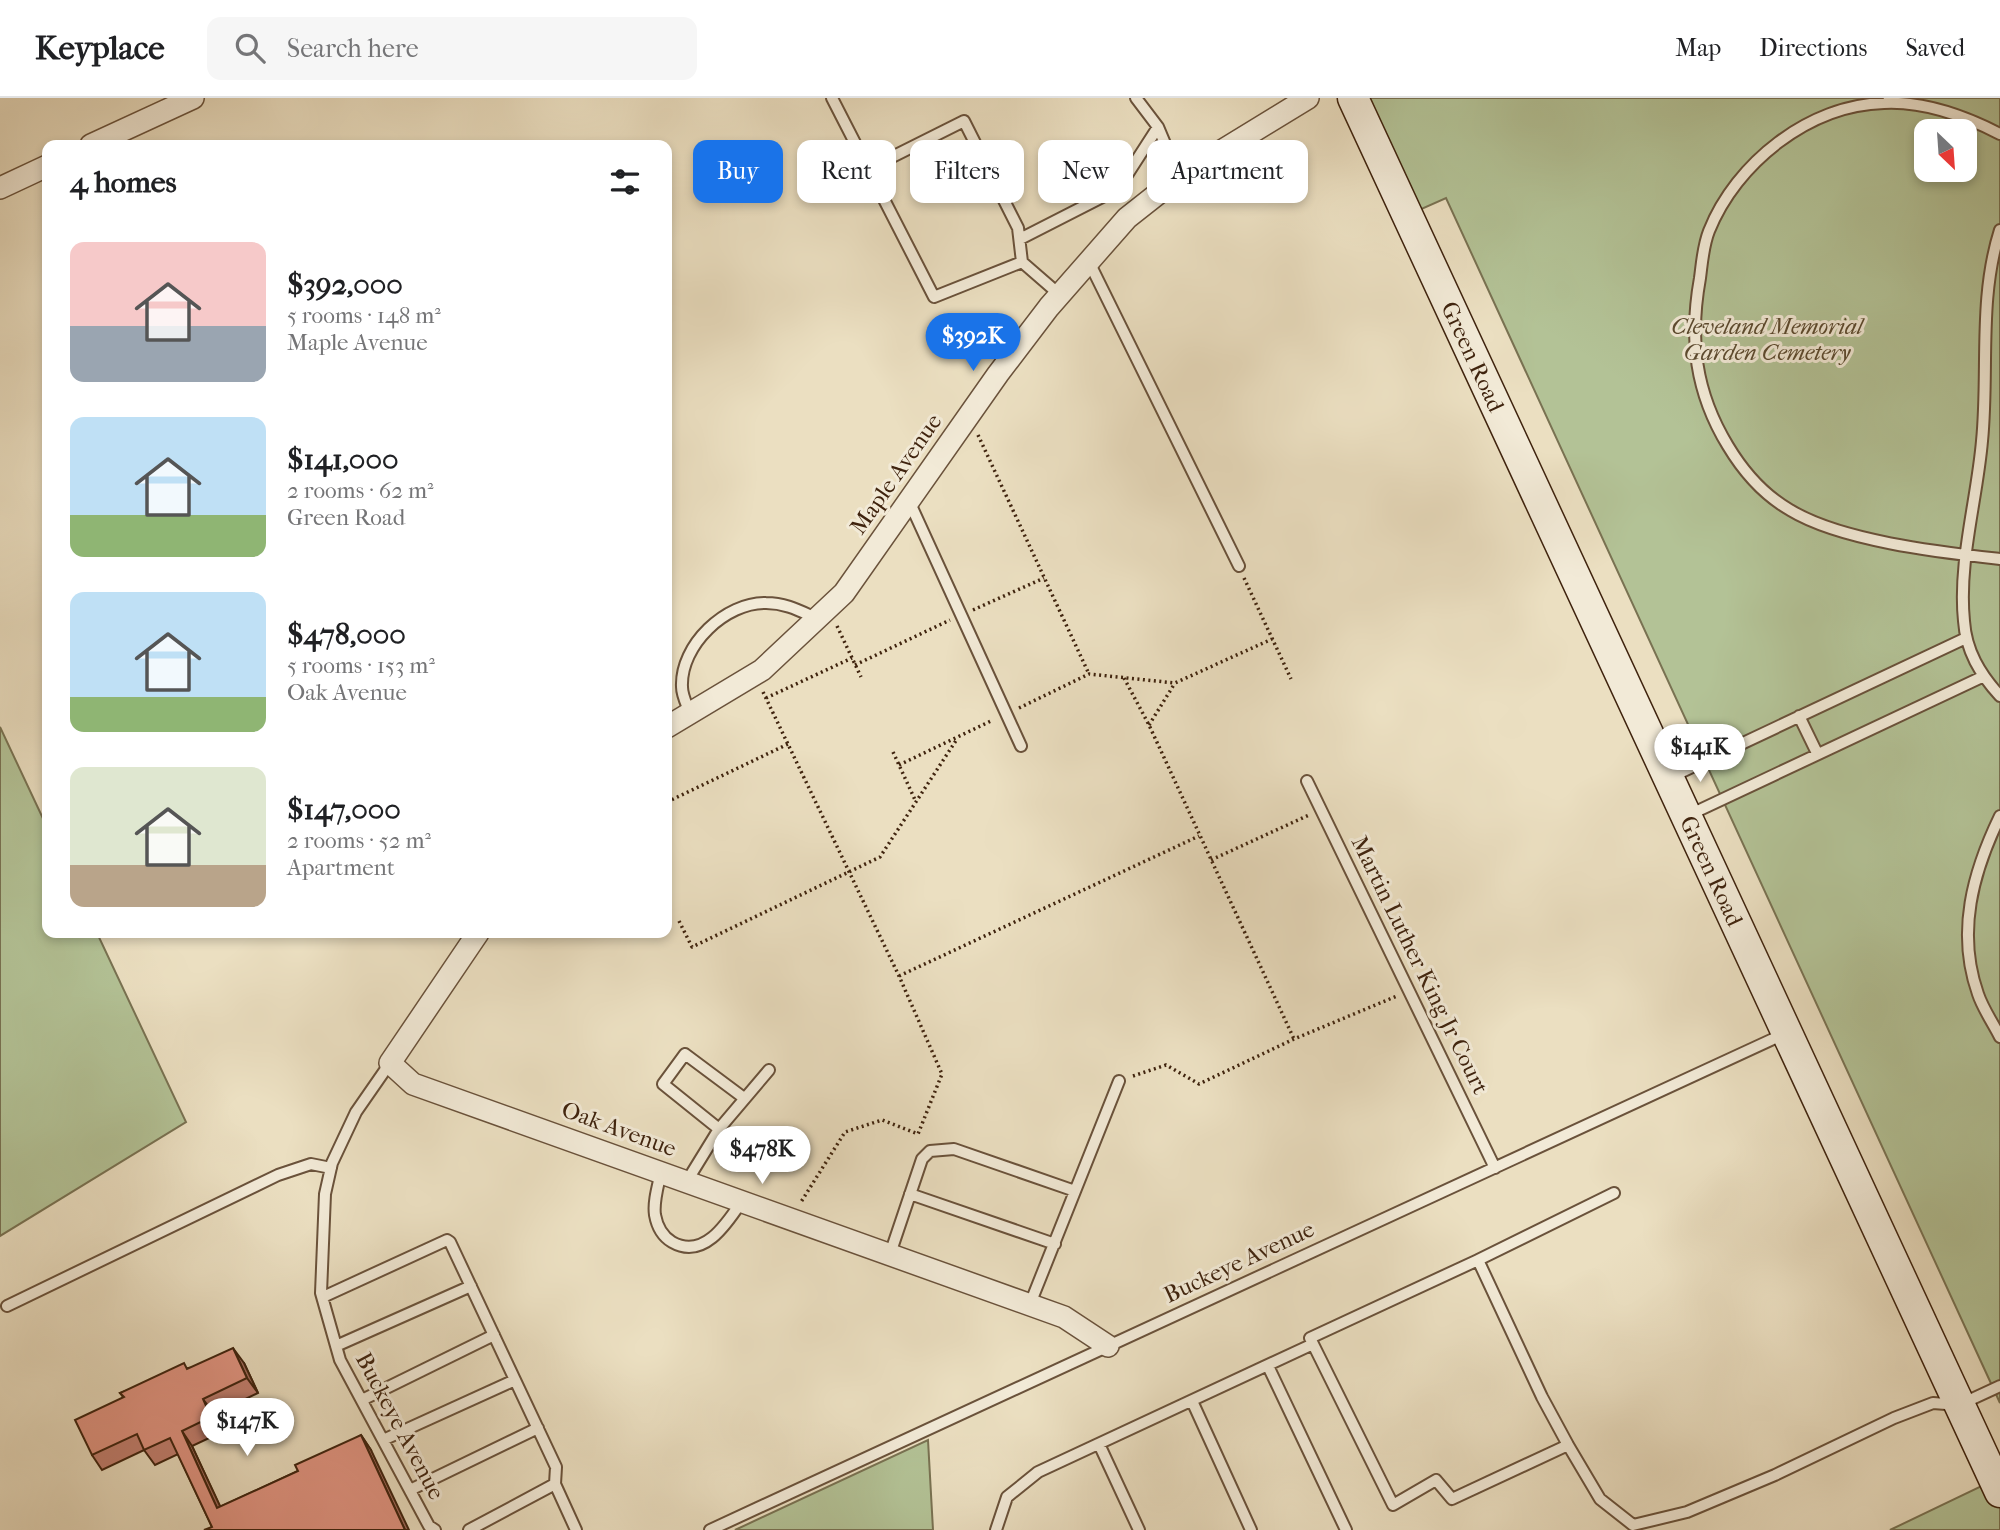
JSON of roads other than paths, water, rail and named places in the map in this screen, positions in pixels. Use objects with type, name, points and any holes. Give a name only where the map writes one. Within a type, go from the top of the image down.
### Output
[{"type":"main road","name":"Green Road","points":[[1353,98],[2000,1492]]},
{"type":"street","points":[[99,140],[156,106],[193,98]]},
{"type":"street","name":"Maple Avenue","points":[[1239,140],[1307,98]]},
{"type":"street","points":[[0,188],[42,168]]},
{"type":"street","name":"Maple Avenue","points":[[672,724],[755,674],[844,593],[969,416],[1060,295],[1127,218],[1147,202]]},
{"type":"street","points":[[390,1063],[475,938]]},
{"type":"street","name":"Oak Avenue","points":[[390,1063],[413,1084],[1030,1304],[1064,1317],[1108,1346]]},
{"type":"lane","points":[[832,98],[854,140]]},
{"type":"lane","points":[[1136,98],[1158,127],[1163,140]]},
{"type":"lane","points":[[2000,134],[1951,113],[1884,103],[1839,112],[1796,129],[1739,180],[1719,212],[1706,243],[1694,316],[1695,357],[1707,407],[1733,454],[1769,494],[1786,508],[1825,527],[2000,559]]},
{"type":"lane","points":[[896,155],[964,121],[1018,228],[1022,262],[1060,295]]},
{"type":"lane","points":[[1020,239],[1118,189],[1158,127]]},
{"type":"lane","points":[[886,203],[933,297],[1022,262]]},
{"type":"lane","points":[[2000,230],[1987,307],[1983,440],[1963,604],[1966,638],[1982,677],[2000,696]]},
{"type":"lane","points":[[1089,262],[1239,566]]},
{"type":"lane","points":[[909,501],[1021,746]]},
{"type":"lane","points":[[690,713],[682,688],[689,653],[718,621],[740,606],[765,603],[787,604],[823,613]]},
{"type":"lane","points":[[1668,778],[1966,638]]},
{"type":"lane","points":[[1687,816],[1982,677]]},
{"type":"lane","points":[[1799,716],[1817,753]]},
{"type":"lane","name":"Martin Luther King Jr Court","points":[[1307,781],[1495,1168]]},
{"type":"lane","points":[[2000,816],[1983,851],[1969,895],[1970,947],[1978,993],[2000,1037]]},
{"type":"lane","name":"Buckeye Avenue","points":[[710,1530],[1787,1033]]},
{"type":"lane","points":[[719,1129],[663,1084],[685,1054],[744,1098]]},
{"type":"lane","name":"Buckeye Avenue","points":[[390,1063],[356,1112],[331,1168],[325,1194],[323,1297],[340,1360],[429,1526],[435,1530]]},
{"type":"lane","points":[[687,1181],[719,1129],[769,1070]]},
{"type":"lane","points":[[1030,1304],[1119,1081]]},
{"type":"lane","points":[[890,1254],[922,1159],[930,1151],[954,1149],[1075,1191]]},
{"type":"lane","points":[[7,1306],[278,1175],[311,1164],[331,1168]]},
{"type":"lane","points":[[661,1172],[655,1213],[659,1229],[666,1239],[681,1247],[697,1248],[714,1237],[742,1201]]},
{"type":"lane","points":[[1567,1445],[1452,1499],[1436,1480],[1393,1505],[1310,1338],[1479,1260],[1614,1193]]},
{"type":"lane","points":[[911,1194],[1055,1244]]},
{"type":"lane","points":[[323,1297],[447,1240],[556,1467],[555,1484],[576,1530]]},
{"type":"lane","points":[[1479,1260],[1567,1445],[1600,1499],[1633,1525],[1688,1512],[1925,1406],[1959,1405],[2000,1386]]},
{"type":"lane","points":[[336,1346],[471,1286]]},
{"type":"lane","points":[[362,1400],[494,1335]]},
{"type":"lane","points":[[996,1530],[1007,1497],[1038,1472],[1313,1344]]},
{"type":"lane","points":[[1268,1366],[1346,1530]]},
{"type":"lane","points":[[383,1440],[515,1380]]},
{"type":"lane","points":[[1192,1401],[1251,1530]]},
{"type":"lane","points":[[410,1490],[538,1428]]},
{"type":"lane","points":[[1099,1444],[1139,1530]]},
{"type":"lane","points":[[469,1530],[555,1484]]},
{"type":"park label","name":"Cleveland Memorial Garden Cemetery","points":[[1767,339]]}]
